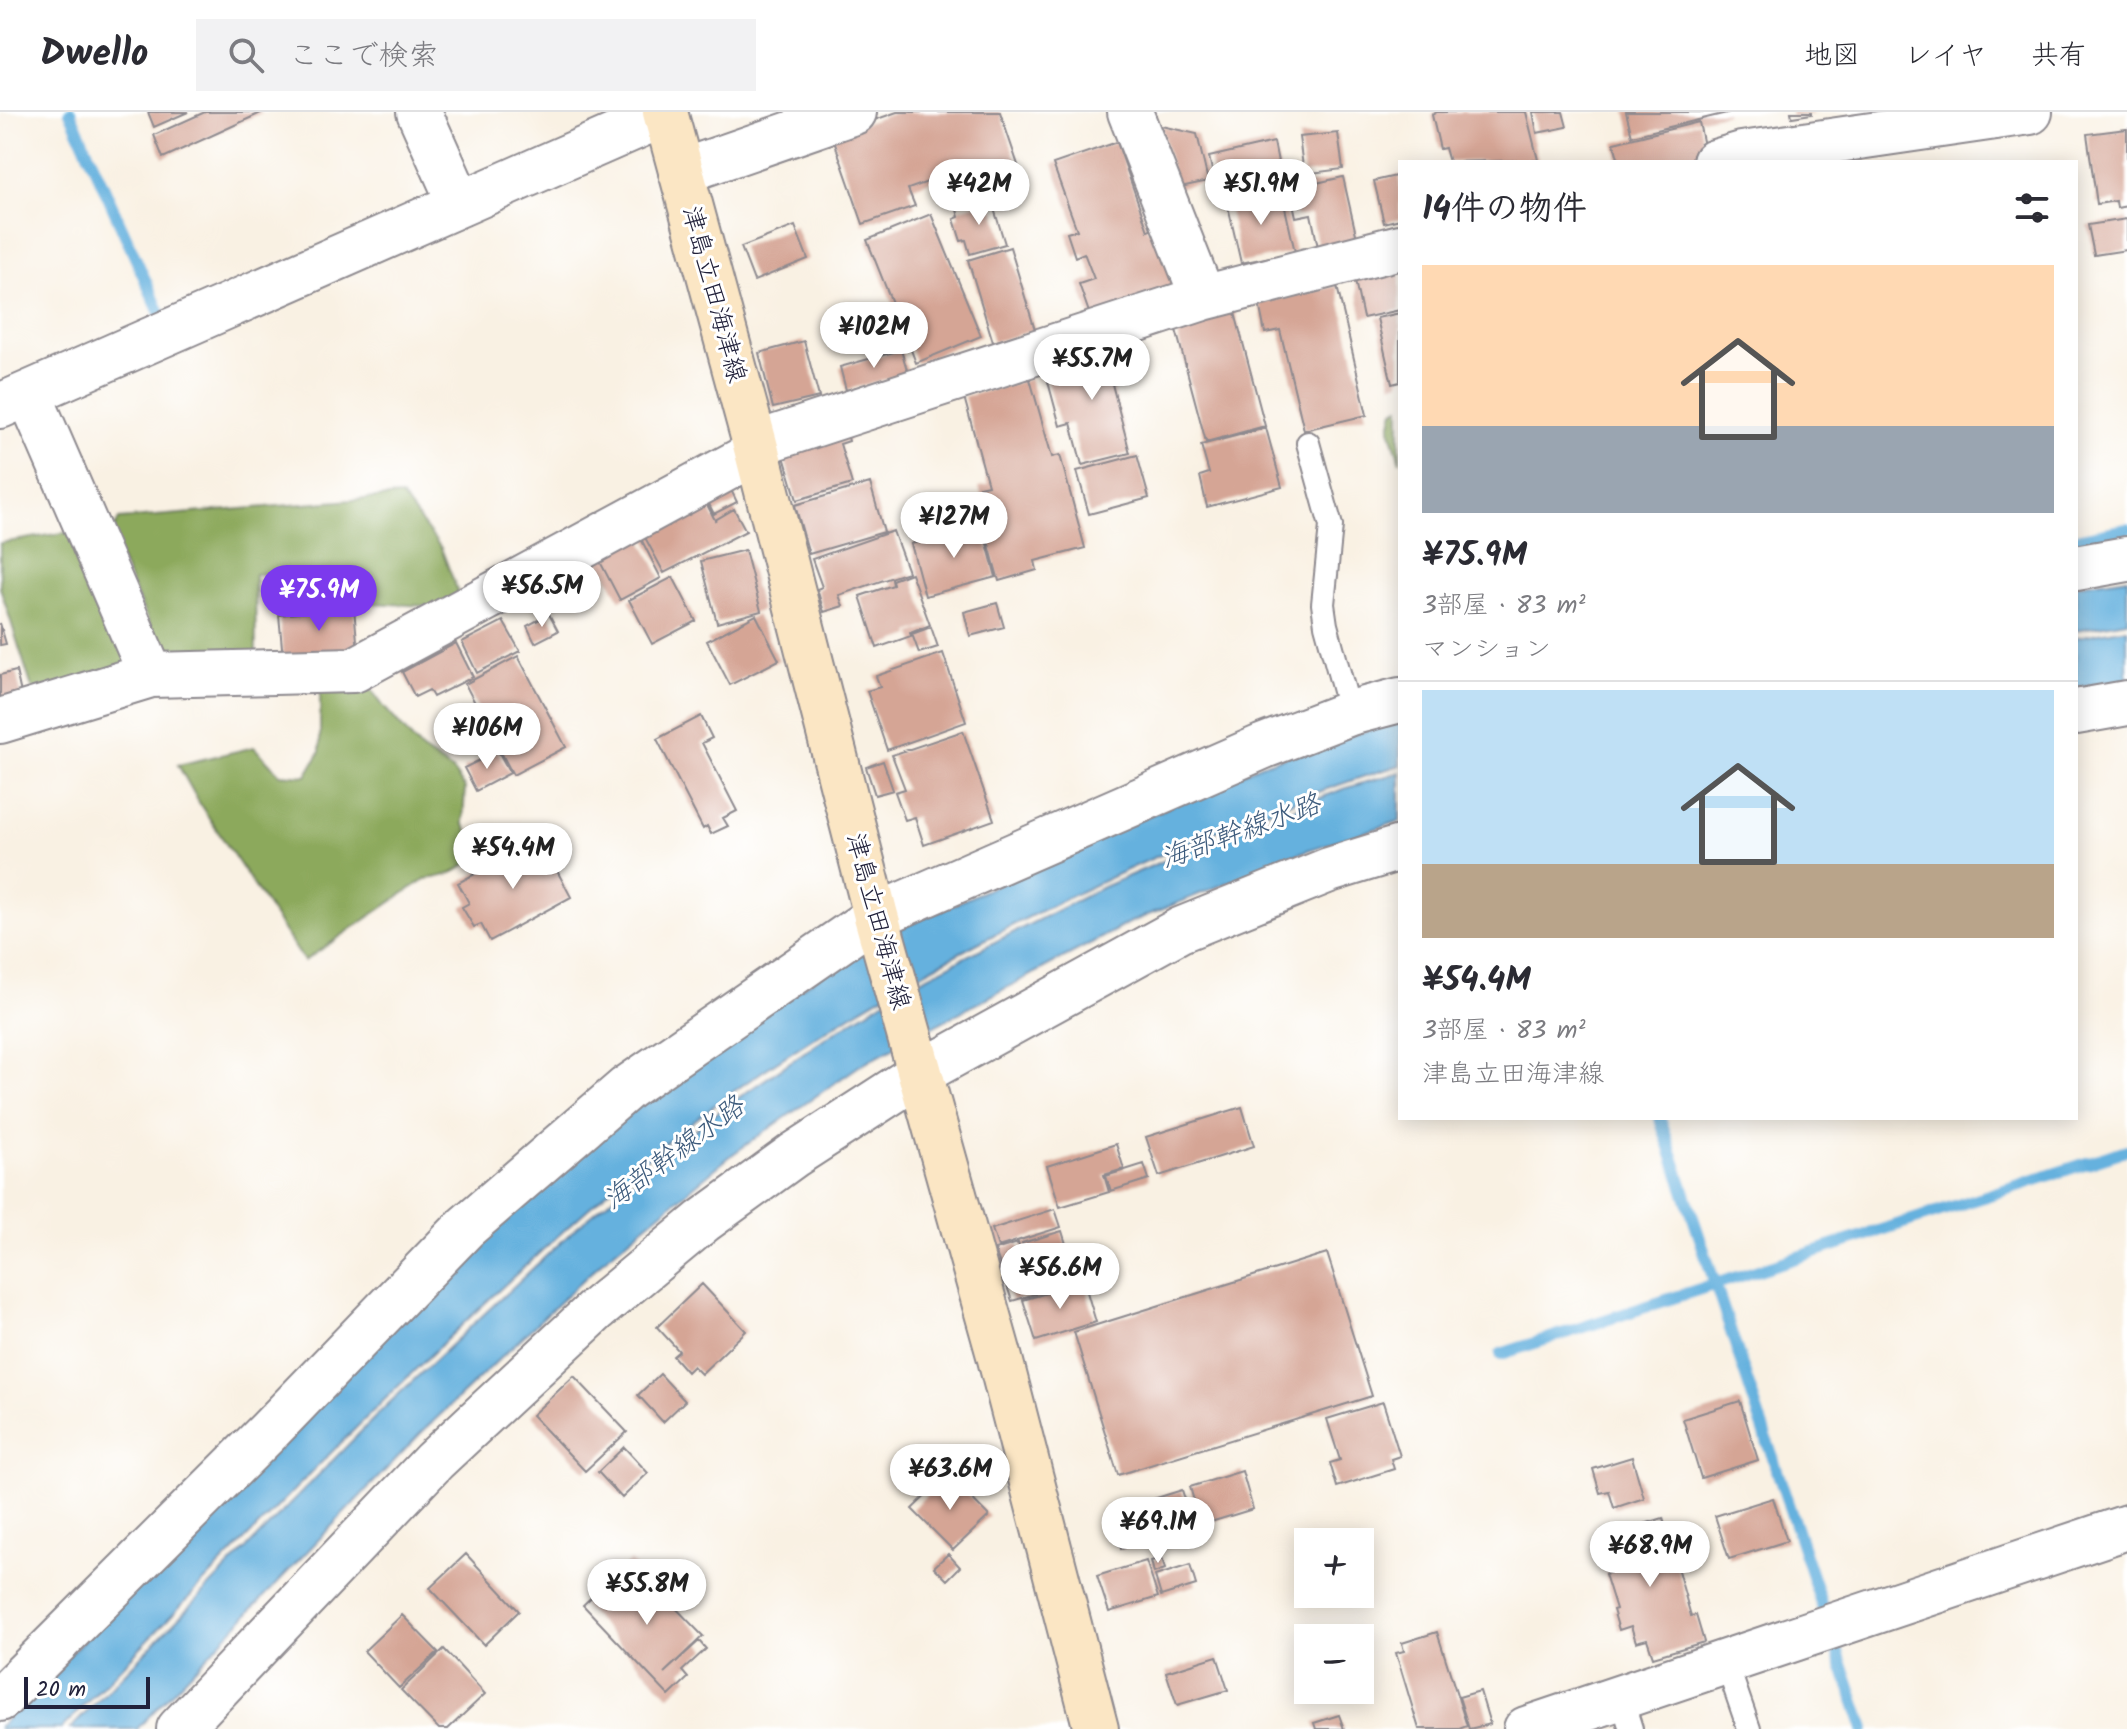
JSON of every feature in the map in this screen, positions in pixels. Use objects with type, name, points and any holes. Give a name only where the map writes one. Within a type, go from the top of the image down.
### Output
[{"type":"main road","name":"津島立田海津線","points":[[665,113],[756,448],[876,916],[999,1355],[1096,1729]]},
{"type":"street","points":[[419,112],[460,204]]},
{"type":"street","points":[[681,172],[854,112]]},
{"type":"street","points":[[1130,112],[1203,298]]},
{"type":"street","points":[[1722,160],[1742,154],[2030,112]]},
{"type":"street","points":[[151,675],[15,400],[665,113]]},
{"type":"street","points":[[0,721],[151,675],[354,670],[756,448],[1203,298],[1398,248]]},
{"type":"street","points":[[2078,568],[2127,559]]},
{"type":"street","points":[[0,1699],[269,1431],[466,1227],[627,1088],[876,916],[1264,746],[1350,713],[1398,701]]},
{"type":"street","points":[[2078,712],[2127,703]]},
{"type":"street","points":[[179,1729],[434,1461],[597,1309],[703,1221],[918,1058],[1180,930],[1329,870],[1398,849]]},
{"type":"street","points":[[1526,1729],[1626,1713],[1726,1662],[2127,1527]]},
{"type":"lane","points":[[1308,443],[1331,526],[1323,604],[1326,625],[1350,713]]},
{"type":"lane","points":[[1726,1662],[1749,1729]]},
{"type":"green space","points":[[1398,408],[1398,455],[1390,428],[1394,410]]},
{"type":"green space","points":[[401,496],[441,548],[460,598],[444,607],[371,603],[357,573],[255,574],[256,656],[164,657],[110,536],[119,519]]},
{"type":"green space","points":[[81,530],[137,658],[41,695],[32,688],[0,587],[0,543]]},
{"type":"green space","points":[[365,681],[421,749],[452,770],[465,788],[463,823],[479,851],[456,871],[425,879],[304,961],[201,806],[178,765],[254,747],[280,774],[306,776],[320,752],[320,686]]},
{"type":"water","points":[[2127,577],[2127,621],[2078,630],[2078,585]]},
{"type":"water","points":[[2127,628],[2127,679],[2078,688],[2078,637]]},
{"type":"water","points":[[1398,721],[1398,766],[1248,818],[1053,905],[889,992],[740,1087],[618,1182],[428,1357],[61,1729],[0,1729],[341,1375],[521,1204],[664,1085],[809,983],[889,934],[1260,765]]},
{"type":"water","name":"海部幹線水路","points":[[1398,773],[1398,822],[1308,850],[1131,922],[862,1064],[733,1154],[606,1258],[421,1433],[137,1729],[70,1729],[386,1406],[578,1226],[708,1119],[826,1037],[906,987],[1103,887],[1343,789]]},
{"type":"building","points":[[148,112],[188,112],[154,127]]},
{"type":"building","points":[[205,112],[263,112],[163,158],[154,135]]},
{"type":"building","points":[[897,112],[1000,112],[1020,171],[965,190],[958,171],[908,189],[915,206],[863,224],[832,135]]},
{"type":"building","points":[[1437,112],[1526,112],[1538,160],[1448,160],[1445,148],[1440,149],[1432,115]]},
{"type":"building","points":[[1533,112],[1563,112],[1567,127],[1537,133]]},
{"type":"building","points":[[1626,112],[1726,112],[1727,113],[1632,136]]},
{"type":"building","points":[[1791,112],[1812,112],[1812,114],[1792,117]]},
{"type":"building","points":[[1699,122],[1706,156],[1689,160],[1618,160],[1614,143]]},
{"type":"building","points":[[1161,126],[1197,134],[1208,181],[1176,188]]},
{"type":"building","points":[[2127,129],[2127,206],[2117,208],[2116,201],[2097,204],[2087,134]]},
{"type":"building","points":[[1338,133],[1343,169],[1304,174],[1299,137]]},
{"type":"building","points":[[1117,142],[1148,231],[1158,227],[1181,290],[1092,321],[1079,284],[1094,279],[1084,253],[1075,257],[1067,233],[1077,230],[1053,164]]},
{"type":"building","points":[[1274,142],[1281,177],[1217,192],[1209,157]]},
{"type":"building","points":[[1398,175],[1398,220],[1384,223],[1374,181]]},
{"type":"building","points":[[1343,177],[1358,243],[1319,252],[1311,214],[1296,217],[1290,189]]},
{"type":"building","points":[[1281,190],[1295,252],[1241,263],[1227,202]]},
{"type":"building","points":[[991,199],[1005,244],[970,254],[966,240],[961,241],[954,219],[959,217],[957,210]]},
{"type":"building","points":[[931,214],[981,336],[916,363],[908,342],[894,348],[884,324],[898,318],[867,240]]},
{"type":"building","points":[[2127,219],[2127,250],[2094,255],[2088,225]]},
{"type":"building","points":[[795,226],[808,259],[754,281],[741,247]]},
{"type":"building","points":[[1010,247],[1035,330],[993,342],[968,260]]},
{"type":"building","points":[[1398,265],[1398,310],[1363,318],[1354,276]]},
{"type":"building","points":[[1337,286],[1367,415],[1304,430],[1280,330],[1265,333],[1259,303]]},
{"type":"building","points":[[1234,309],[1265,426],[1206,442],[1175,326]]},
{"type":"building","points":[[1398,313],[1398,382],[1392,384],[1377,318]]},
{"type":"building","points":[[804,341],[819,397],[773,408],[759,353]]},
{"type":"building","points":[[1127,345],[1135,378],[1112,384],[1130,453],[1082,465],[1071,423],[1060,426],[1044,367]]},
{"type":"building","points":[[901,350],[908,373],[846,390],[840,367]]},
{"type":"building","points":[[1030,379],[1052,457],[1060,455],[1085,548],[1035,561],[1037,570],[999,581],[985,530],[1000,527],[996,514],[987,516],[979,487],[988,485],[964,397]]},
{"type":"building","points":[[1266,428],[1282,487],[1207,507],[1200,476],[1209,473],[1201,445]]},
{"type":"building","points":[[846,430],[849,441],[840,444],[852,484],[797,500],[783,453]]},
{"type":"building","points":[[1137,455],[1149,498],[1089,514],[1077,471]]},
{"type":"building","points":[[870,483],[884,532],[809,554],[795,505]]},
{"type":"building","points":[[728,484],[737,502],[714,514],[705,496]]},
{"type":"building","points":[[703,497],[715,520],[734,509],[746,531],[664,573],[641,530]]},
{"type":"building","points":[[982,525],[996,577],[925,596],[911,544]]},
{"type":"building","points":[[637,531],[661,578],[620,600],[595,552]]},
{"type":"building","points":[[893,531],[908,572],[839,595],[843,606],[824,612],[817,589],[822,587],[812,559]]},
{"type":"building","points":[[745,550],[761,611],[717,623],[701,561]]},
{"type":"building","points":[[911,573],[930,625],[910,633],[911,636],[877,648],[860,596],[893,585],[892,580]]},
{"type":"building","points":[[673,577],[696,621],[652,644],[629,600]]},
{"type":"building","points":[[997,603],[1004,627],[970,636],[964,612]]},
{"type":"building","points":[[354,608],[358,652],[283,658],[279,615]]},
{"type":"building","points":[[549,614],[558,631],[535,643],[527,626]]},
{"type":"building","points":[[756,615],[779,660],[730,685],[707,641]]},
{"type":"building","points":[[503,621],[520,651],[477,673],[462,642]]},
{"type":"building","points":[[0,623],[6,644],[0,645]]},
{"type":"building","points":[[931,627],[938,647],[919,653],[912,634]]},
{"type":"building","points":[[456,643],[473,677],[433,697],[429,690],[415,697],[402,672]]},
{"type":"building","points":[[943,653],[966,722],[887,750],[867,691],[880,687],[876,676]]},
{"type":"building","points":[[518,656],[566,747],[513,775],[465,684]]},
{"type":"building","points":[[16,671],[24,707],[0,712],[0,675]]},
{"type":"building","points":[[701,716],[712,738],[702,743],[737,811],[723,818],[728,826],[711,834],[707,826],[703,829],[657,739]]},
{"type":"building","points":[[963,731],[994,820],[924,845],[915,817],[905,820],[895,792],[905,789],[892,755]]},
{"type":"building","points":[[498,751],[510,773],[476,791],[464,768]]},
{"type":"building","points":[[883,761],[893,790],[875,795],[866,767]]},
{"type":"building","points":[[540,839],[571,897],[490,941],[481,924],[474,927],[462,907],[469,903],[458,883]]},
{"type":"building","points":[[1242,1107],[1254,1146],[1159,1176],[1146,1137]]},
{"type":"building","points":[[1116,1144],[1124,1169],[1104,1175],[1109,1192],[1060,1207],[1047,1166]]},
{"type":"building","points":[[1144,1164],[1149,1179],[1111,1191],[1106,1176]]},
{"type":"building","points":[[1055,1209],[1061,1227],[998,1247],[992,1229]]},
{"type":"building","points":[[1062,1231],[1077,1280],[1037,1293],[1022,1243]]},
{"type":"building","points":[[1018,1243],[1035,1294],[1012,1301],[995,1250]]},
{"type":"building","points":[[1327,1253],[1372,1396],[1118,1475],[1074,1332]]},
{"type":"building","points":[[1084,1282],[1096,1322],[1036,1341],[1023,1300]]},
{"type":"building","points":[[702,1284],[746,1331],[701,1374],[693,1366],[687,1372],[673,1356],[679,1351],[657,1327]]},
{"type":"building","points":[[660,1374],[685,1401],[663,1422],[638,1395]]},
{"type":"building","points":[[574,1376],[627,1432],[585,1471],[532,1415]]},
{"type":"building","points":[[1740,1401],[1758,1460],[1701,1478],[1683,1419]]},
{"type":"building","points":[[1383,1402],[1400,1456],[1391,1459],[1394,1469],[1337,1487],[1330,1463],[1340,1460],[1327,1419]]},
{"type":"building","points":[[624,1447],[648,1473],[622,1498],[598,1472]]},
{"type":"building","points":[[1632,1457],[1644,1498],[1614,1508],[1609,1491],[1600,1493],[1593,1469]]},
{"type":"building","points":[[1242,1471],[1253,1509],[1201,1525],[1190,1487]]},
{"type":"building","points":[[948,1474],[989,1516],[953,1550],[912,1509]]},
{"type":"building","points":[[1182,1490],[1194,1527],[1121,1549],[1109,1513]]},
{"type":"building","points":[[1773,1498],[1787,1541],[1729,1559],[1715,1516]]},
{"type":"building","points":[[1663,1518],[1691,1616],[1696,1615],[1704,1642],[1653,1657],[1647,1639],[1636,1642],[1631,1626],[1619,1630],[1605,1574],[1611,1572],[1600,1538]]},
{"type":"building","points":[[466,1554],[519,1611],[484,1645],[430,1588]]},
{"type":"building","points":[[948,1554],[960,1567],[947,1580],[934,1567]]},
{"type":"building","points":[[1162,1558],[1165,1569],[1154,1573],[1151,1561]]},
{"type":"building","points":[[630,1561],[703,1636],[664,1673],[699,1641],[706,1649],[682,1671],[688,1678],[669,1696],[583,1605]]},
{"type":"building","points":[[1146,1561],[1158,1597],[1109,1612],[1097,1576]]},
{"type":"building","points":[[1190,1565],[1196,1585],[1161,1596],[1155,1576]]},
{"type":"building","points":[[402,1615],[438,1652],[399,1688],[364,1651]]},
{"type":"building","points":[[1437,1632],[1467,1726],[1459,1729],[1419,1729],[1396,1653],[1404,1651],[1402,1643]]},
{"type":"building","points":[[444,1649],[485,1694],[448,1729],[439,1729],[401,1690]]},
{"type":"building","points":[[1217,1656],[1228,1690],[1177,1705],[1166,1672]]},
{"type":"building","points":[[1480,1691],[1490,1724],[1469,1729],[1459,1697]]},
{"type":"building","points":[[1339,1715],[1344,1729],[1316,1729],[1314,1723]]},
{"type":"waterway","points":[[70,112],[160,313]]},
{"type":"waterway","points":[[2078,539],[2127,529]]},
{"type":"waterway","points":[[1661,1120],[1825,1615]]},
{"type":"waterway","points":[[1501,1354],[2127,1150]]},
{"type":"waterway","points":[[1833,1638],[1864,1729]]}]
